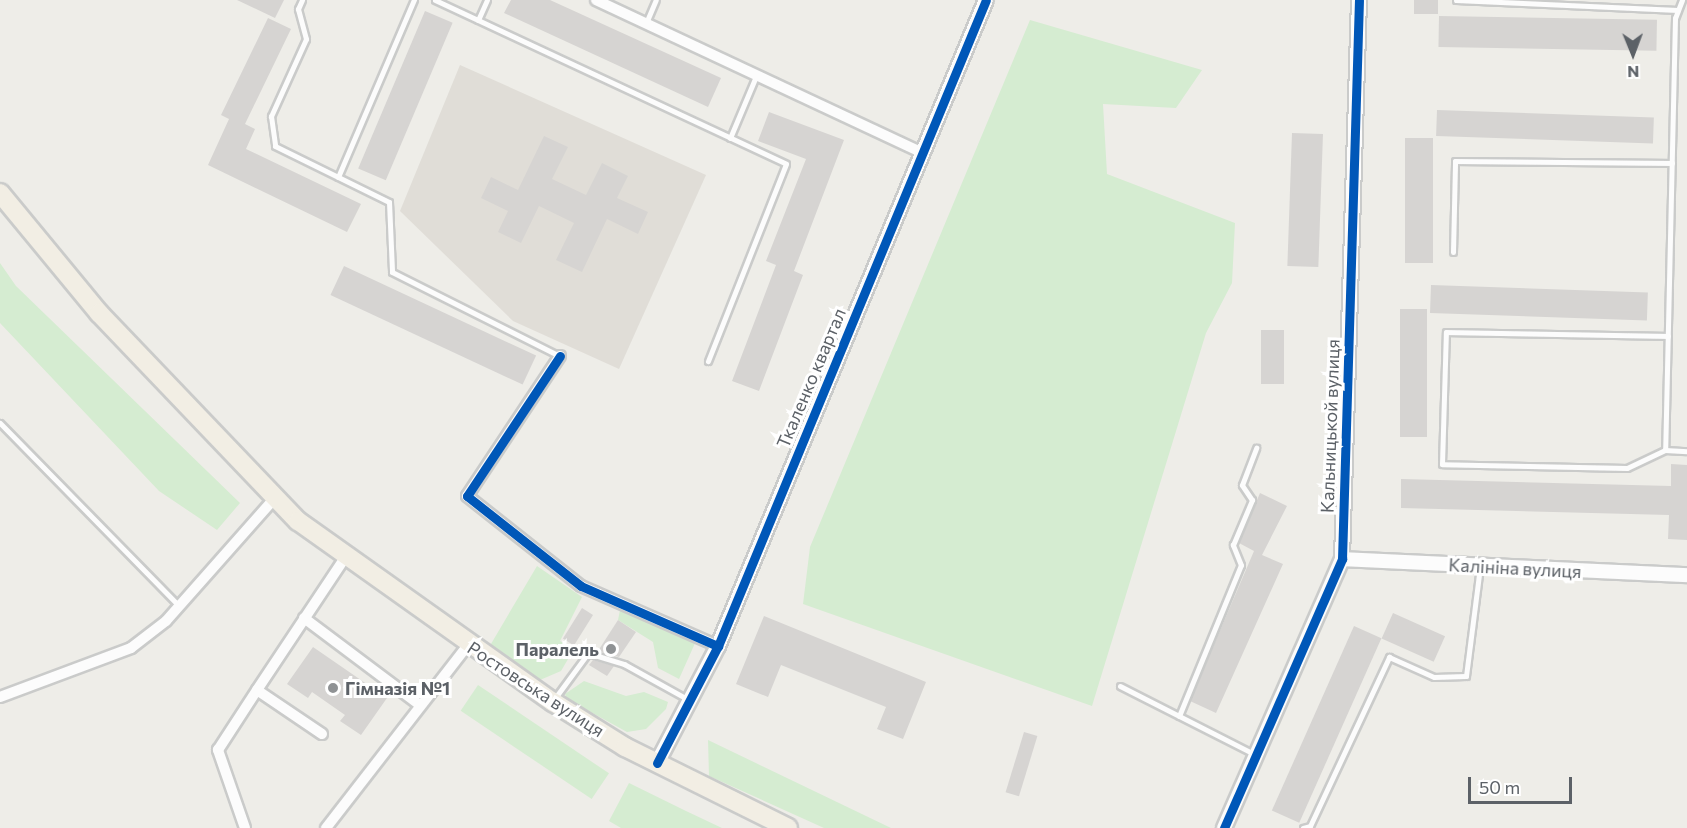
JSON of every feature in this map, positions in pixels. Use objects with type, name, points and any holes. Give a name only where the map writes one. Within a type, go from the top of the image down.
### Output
[{"type":"highway","name":"Ростовська вулиця","points":[[0,193],[99,313],[275,498],[346,556],[468,645],[553,702],[657,763],[788,828]]},
{"type":"street","points":[[596,0],[922,153]]},
{"type":"street","name":"Ткаленко квартал","points":[[657,763],[693,702],[718,646],[986,0]]},
{"type":"street","name":"Кальницькой вулиця","points":[[1224,828],[1342,559],[1359,0]]},
{"type":"street","points":[[560,357],[467,496],[581,586],[718,646]]},
{"type":"street","points":[[0,697],[131,648],[179,606],[275,498]]},
{"type":"street","points":[[245,828],[218,750],[346,556]]},
{"type":"street","name":"Калініна вулиця","points":[[1342,559],[1687,575]]},
{"type":"street","points":[[304,618],[420,705]]},
{"type":"street","points":[[326,828],[468,645]]},
{"type":"street","points":[[257,690],[322,734]]},
{"type":"lane","points":[[302,0],[298,9],[306,39],[271,116],[275,146],[389,202],[392,272],[560,357]]},
{"type":"lane","points":[[338,177],[414,0]]},
{"type":"lane","points":[[435,0],[786,164],[708,361]]},
{"type":"lane","points":[[478,20],[487,0]]},
{"type":"lane","points":[[646,23],[656,0]]},
{"type":"lane","points":[[1456,0],[1678,10]]},
{"type":"lane","points":[[1665,450],[1672,163],[1678,10],[1682,0]]},
{"type":"lane","points":[[730,138],[757,75]]},
{"type":"lane","points":[[1453,252],[1455,161],[1672,163]]},
{"type":"lane","points":[[1668,336],[1446,332],[1442,464],[1627,468],[1665,450],[1687,451]]},
{"type":"lane","points":[[0,423],[179,606]]},
{"type":"lane","points":[[0,432],[7,430]]},
{"type":"lane","points":[[1179,716],[1241,565],[1233,545],[1252,500],[1242,484],[1256,448]]},
{"type":"lane","points":[[1303,828],[1310,826],[1389,657],[1434,677],[1466,676],[1480,567]]},
{"type":"lane","points":[[553,702],[588,653],[624,664],[693,702]]},
{"type":"lane","points":[[1120,686],[1256,755]]},
{"type":"shaded area","points":[[460,65],[706,175],[619,369],[513,321],[400,211]]},
{"type":"green space","points":[[1030,20],[1202,70],[1176,108],[1103,104],[1107,174],[1235,223],[1232,283],[1206,333],[1092,706],[803,604],[810,547]]},
{"type":"green space","points":[[0,263],[16,286],[240,503],[217,530],[159,491],[0,323]]},
{"type":"green space","points":[[537,566],[582,597],[560,641],[574,649],[561,671],[540,680],[488,649]]},
{"type":"green space","points":[[620,610],[696,641],[679,679],[658,668],[653,642],[618,620]]},
{"type":"green space","points":[[584,681],[626,696],[644,692],[668,702],[666,709],[646,729],[627,732],[567,699],[565,694]]},
{"type":"green space","points":[[478,685],[609,773],[592,799],[461,711]]},
{"type":"green space","points":[[708,740],[891,828],[824,828],[709,776]]},
{"type":"green space","points":[[629,783],[722,828],[621,828],[609,821]]},
{"type":"building","points":[[237,0],[284,0],[275,18]]},
{"type":"building","points":[[511,0],[550,0],[721,78],[708,107],[504,13]]},
{"type":"building","points":[[1414,0],[1438,0],[1438,14],[1414,14]]},
{"type":"building","points":[[425,11],[453,23],[386,180],[358,168]]},
{"type":"building","points":[[1439,16],[1657,20],[1656,51],[1438,47]]},
{"type":"building","points":[[268,18],[291,29],[245,124],[255,129],[246,149],[361,204],[347,232],[208,165],[229,119],[221,115]]},
{"type":"building","points":[[1437,110],[1654,118],[1653,144],[1436,136]]},
{"type":"building","points":[[769,112],[844,140],[794,271],[803,275],[759,391],[732,381],[776,265],[766,261],[806,159],[758,141]]},
{"type":"building","points":[[1292,133],[1323,134],[1318,267],[1287,266]]},
{"type":"building","points":[[544,136],[568,147],[552,179],[586,195],[602,163],[628,176],[617,198],[648,212],[638,234],[607,219],[582,272],[556,260],[574,223],[539,206],[521,243],[498,232],[508,211],[481,198],[491,177],[518,190]]},
{"type":"building","points":[[1405,138],[1433,138],[1433,263],[1405,263]]},
{"type":"building","points":[[344,266],[536,356],[523,385],[330,295]]},
{"type":"building","points":[[1431,285],[1648,293],[1647,321],[1430,313]]},
{"type":"building","points":[[1400,309],[1427,309],[1427,437],[1400,437]]},
{"type":"building","points":[[1261,330],[1284,330],[1284,384],[1261,384]]},
{"type":"building","points":[[1671,464],[1687,465],[1687,540],[1668,539],[1669,515],[1401,508],[1401,479],[1671,486]]},
{"type":"building","points":[[1260,493],[1287,506],[1262,555],[1283,564],[1216,713],[1190,701],[1254,551],[1239,543]]},
{"type":"building","points":[[582,608],[593,615],[574,645],[563,639]]},
{"type":"building","points":[[1393,613],[1445,636],[1434,662],[1382,639]]},
{"type":"building","points":[[764,616],[926,682],[903,739],[877,729],[886,707],[781,665],[768,697],[736,684]]},
{"type":"building","points":[[618,620],[636,632],[619,657],[598,651]]},
{"type":"building","points":[[1354,626],[1381,638],[1299,823],[1272,811]]},
{"type":"building","name":"Гімназія №1","points":[[313,647],[387,698],[361,735],[340,721],[345,715],[312,692],[308,698],[287,684]]},
{"type":"building","points":[[593,660],[614,666],[607,676],[589,665]]},
{"type":"building","points":[[1024,732],[1037,736],[1019,796],[1006,792]]},
{"type":"cycle path","points":[[657,763],[718,646],[986,0]]},
{"type":"cycle path","points":[[1224,828],[1342,559],[1359,0]]},
{"type":"cycle path","points":[[560,356],[467,496],[581,586],[718,646]]},
{"type":"place","name":"Паралель","points":[[611,649]]},
{"type":"place","name":"Гімназія №1","points":[[333,688]]}]
